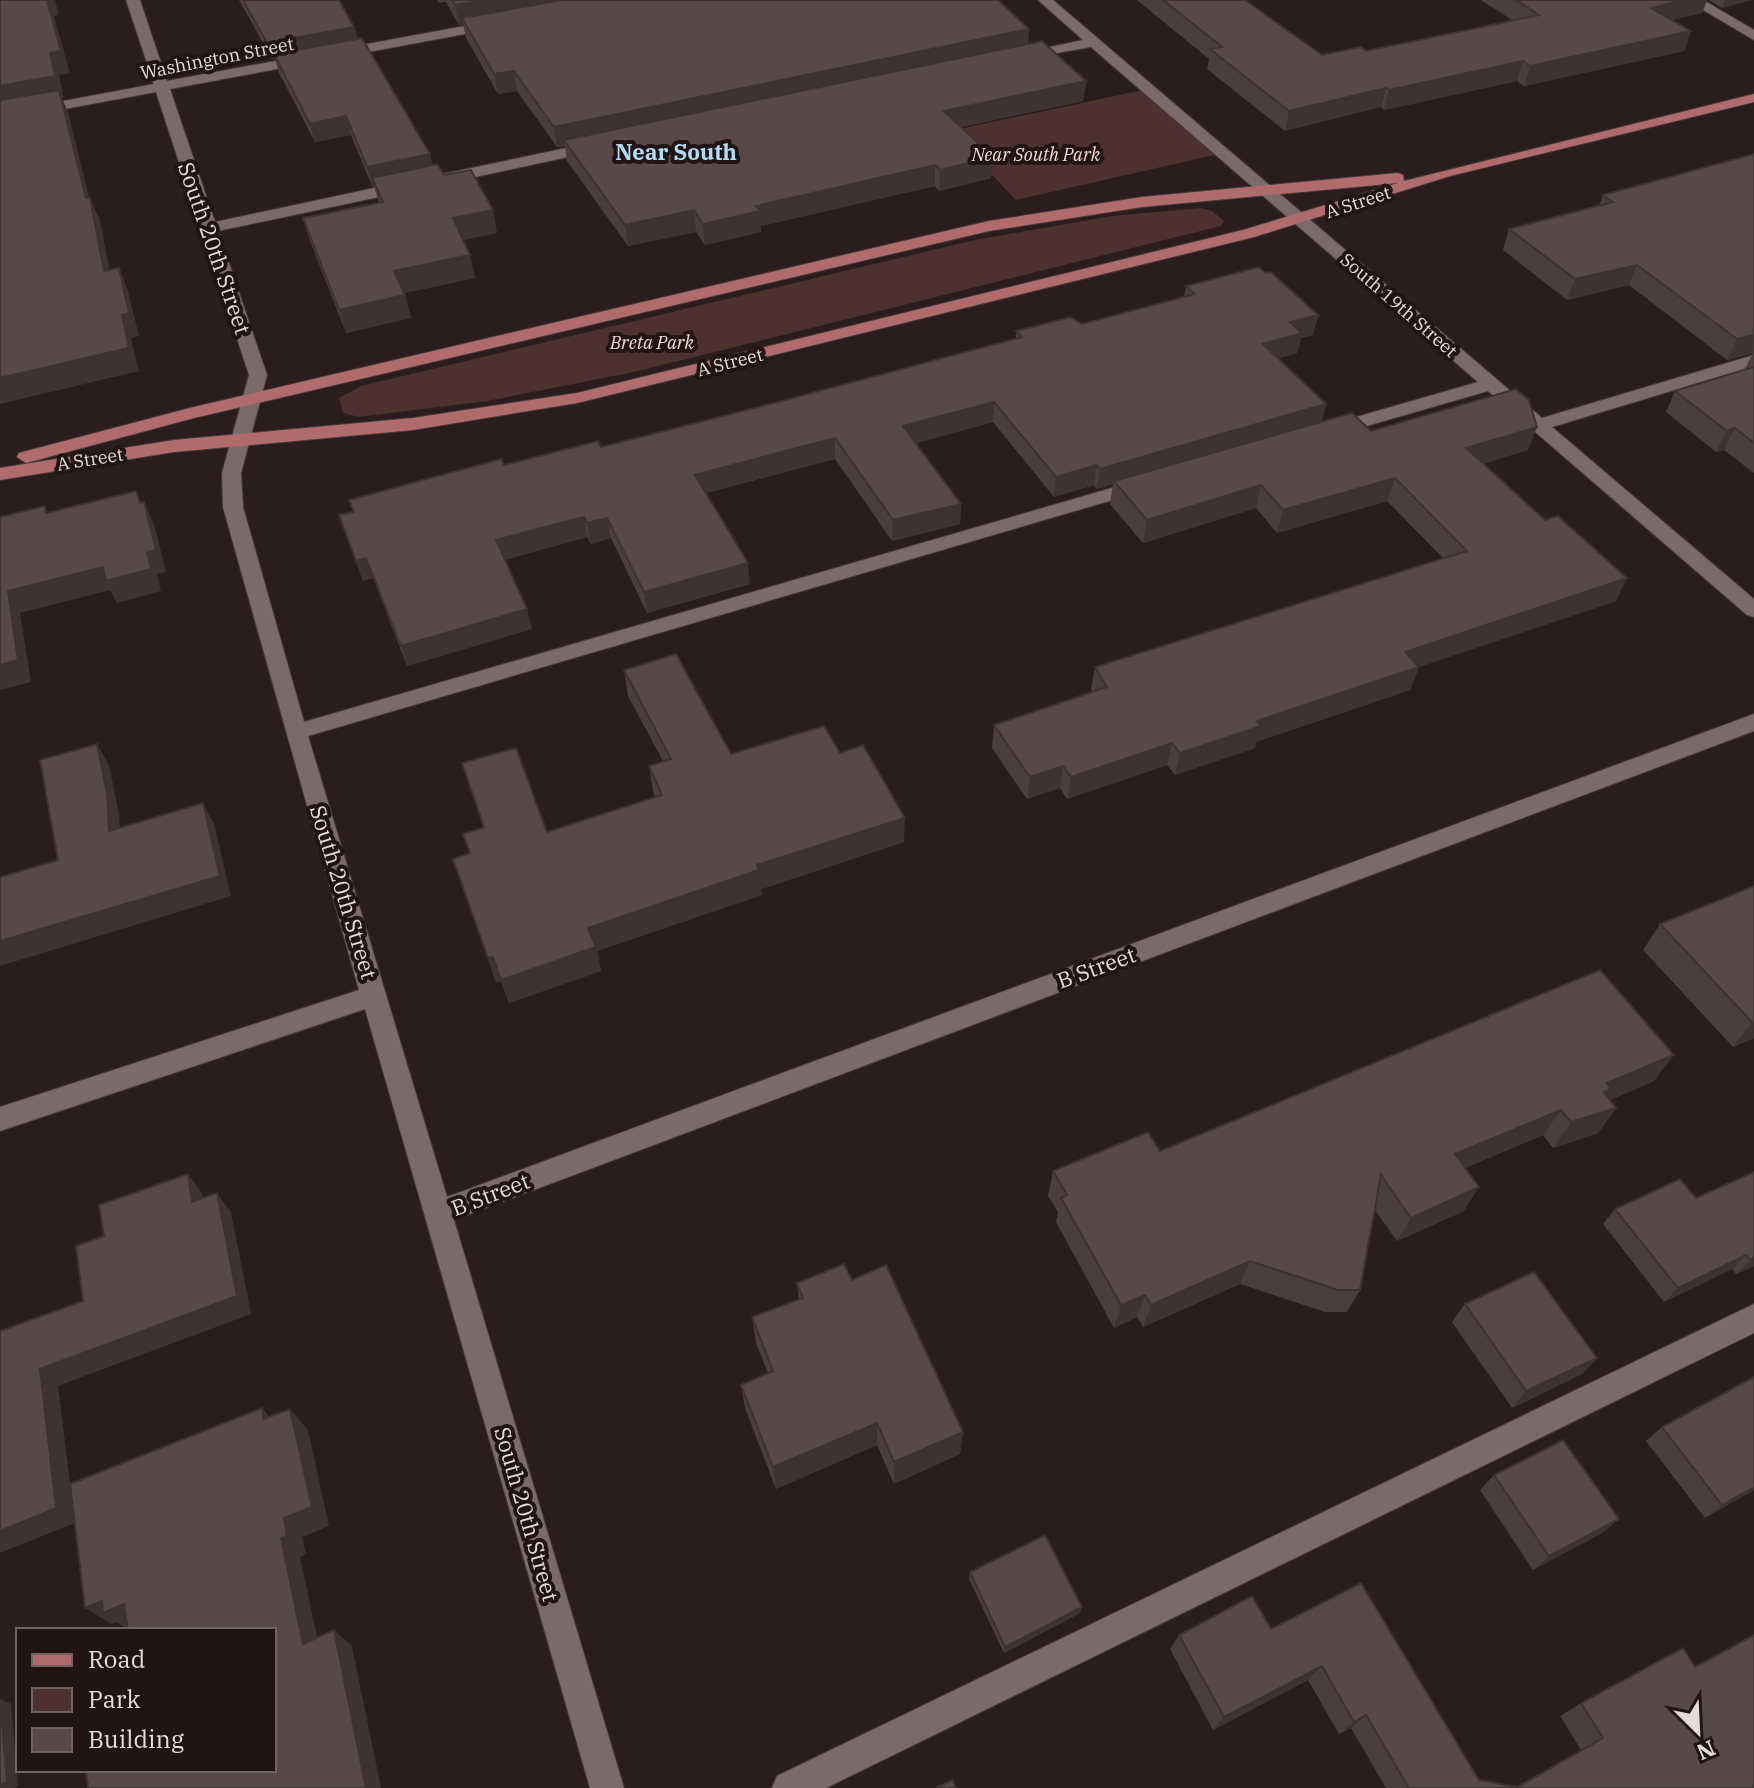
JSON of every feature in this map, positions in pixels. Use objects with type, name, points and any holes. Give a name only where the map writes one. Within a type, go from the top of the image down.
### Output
[{"type":"main road","name":"A Street","points":[[0,474],[174,446],[413,424],[577,398],[1301,220],[1445,173],[1754,98]]},
{"type":"main road","name":"A Street","points":[[0,465],[57,447],[256,397],[989,226],[1142,202],[1445,173]]},
{"type":"street","name":"South 20th Street","points":[[133,0],[258,375],[256,397],[231,465],[229,493],[296,732],[607,1788]]},
{"type":"street","name":"South 19th Street","points":[[1045,0],[1754,610]]},
{"type":"street","points":[[1693,0],[1754,36]]},
{"type":"street","name":"Washington Street","points":[[0,117],[505,23]]},
{"type":"street","points":[[1002,62],[1094,42]]},
{"type":"street","points":[[208,228],[616,142]]},
{"type":"street","points":[[1538,425],[1754,360]]},
{"type":"street","points":[[1307,437],[1491,384]]},
{"type":"street","points":[[296,732],[1169,478]]},
{"type":"street","name":"B Street","points":[[439,1213],[1754,722]]},
{"type":"street","points":[[0,1119],[375,995]]},
{"type":"street","points":[[789,1788],[1754,1318]]},
{"type":"green space","name":"Near South Park","points":[[1148,89],[1223,153],[1016,200],[950,131]]},
{"type":"green space","name":"Breta Park","points":[[1201,208],[1212,211],[1224,221],[1221,226],[634,372],[487,401],[359,417],[343,413],[339,398],[361,386],[975,240],[1112,216]]},
{"type":"building","points":[[0,0],[47,0],[61,51],[50,53],[55,76],[0,86]]},
{"type":"building","points":[[243,0],[339,0],[354,27],[267,43]]},
{"type":"building","points":[[452,0],[485,0],[455,5]]},
{"type":"building","points":[[562,0],[998,0],[1029,29],[554,127],[514,71],[494,74],[462,18]]},
{"type":"building","points":[[1163,0],[1245,0],[1322,55],[1361,47],[1366,51],[1539,15],[1516,0],[1683,0],[1651,8],[1691,31],[1530,66],[1523,61],[1389,90],[1386,88],[1289,111],[1210,49],[1222,47]]},
{"type":"building","points":[[362,38],[430,154],[367,167],[346,116],[310,124],[274,54]]},
{"type":"building","points":[[1042,41],[1086,81],[944,111],[993,157],[940,170],[935,165],[756,206],[760,211],[703,224],[694,210],[625,225],[564,140]]},
{"type":"building","points":[[59,90],[86,198],[90,198],[104,271],[119,268],[129,313],[122,315],[129,348],[0,378],[0,100]]},
{"type":"building","points":[[1754,154],[1754,335],[1737,339],[1637,265],[1575,279],[1509,229],[1613,202],[1603,195]]},
{"type":"building","points":[[437,164],[444,175],[471,170],[493,210],[453,218],[470,255],[394,271],[405,295],[339,310],[303,218],[383,202],[372,178]]},
{"type":"building","points":[[1259,267],[1265,273],[1271,272],[1318,315],[1290,322],[1302,333],[1263,344],[1326,404],[1100,469],[1097,465],[1056,477],[994,402],[903,426],[961,504],[893,520],[835,438],[695,475],[748,563],[644,592],[607,518],[587,523],[584,517],[496,540],[527,609],[401,646],[366,558],[356,561],[339,515],[354,512],[349,500],[501,459],[504,465],[598,441],[601,447],[1022,337],[1016,331],[1070,317],[1082,324],[1195,294],[1186,286]]},
{"type":"building","points":[[1754,367],[1754,443],[1735,428],[1727,431],[1675,391]]},
{"type":"building","points":[[1516,389],[1529,400],[1537,427],[1466,448],[1545,520],[1558,516],[1627,578],[1405,652],[1419,667],[1257,721],[1261,726],[1180,753],[1172,743],[1071,777],[1063,766],[1030,777],[994,725],[1107,687],[1095,667],[1467,551],[1395,478],[1283,510],[1261,485],[1147,520],[1114,481],[1352,413],[1371,431]]},
{"type":"building","points":[[136,491],[140,503],[144,502],[156,550],[147,553],[151,569],[106,581],[103,567],[8,591],[18,660],[0,665],[0,517],[45,506],[46,513]]},
{"type":"building","points":[[676,654],[731,754],[824,726],[840,753],[863,745],[905,818],[757,865],[759,870],[588,928],[596,947],[501,980],[493,957],[488,958],[453,859],[470,853],[463,834],[484,827],[462,763],[516,748],[547,832],[662,795],[649,766],[671,759],[624,670]]},
{"type":"building","points":[[97,744],[107,793],[109,831],[203,803],[220,876],[0,941],[0,877],[58,860],[40,760]]},
{"type":"building","points":[[1754,886],[1754,1022],[1752,1022],[1660,924]]},
{"type":"building","points":[[1600,970],[1674,1055],[1607,1083],[1611,1089],[1604,1092],[1616,1108],[1571,1122],[1561,1110],[1455,1154],[1479,1187],[1411,1218],[1381,1175],[1360,1290],[1338,1290],[1250,1261],[1151,1305],[1145,1295],[1121,1305],[1061,1198],[1067,1195],[1053,1171],[1148,1132],[1160,1151]]},
{"type":"building","points":[[1754,1172],[1754,1258],[1750,1260],[1746,1255],[1678,1288],[1615,1209],[1680,1179],[1696,1198]]},
{"type":"building","points":[[188,1174],[192,1202],[217,1193],[237,1296],[40,1369],[56,1508],[0,1531],[0,1331],[83,1301],[76,1246],[104,1236],[99,1205]]},
{"type":"building","points":[[844,1264],[852,1280],[886,1265],[963,1432],[894,1462],[877,1423],[773,1467],[741,1385],[773,1371],[752,1317],[803,1298],[797,1283]]},
{"type":"building","points":[[1534,1272],[1597,1358],[1526,1391],[1465,1304]]},
{"type":"building","points":[[1754,1377],[1754,1487],[1722,1505],[1662,1427]]},
{"type":"building","points":[[262,1408],[264,1419],[290,1409],[312,1507],[284,1518],[287,1536],[281,1538],[303,1644],[334,1630],[366,1788],[88,1788],[86,1772],[276,1772],[276,1628],[128,1628],[124,1604],[103,1613],[102,1601],[85,1608],[70,1484]]},
{"type":"building","points":[[1563,1440],[1619,1519],[1549,1556],[1494,1475]]},
{"type":"building","points":[[1045,1535],[1082,1607],[1005,1647],[970,1572]]},
{"type":"building","points":[[1361,1583],[1479,1780],[1518,1787],[1603,1738],[1581,1703],[1683,1648],[1695,1667],[1754,1635],[1754,1788],[1409,1788],[1366,1715],[1354,1722],[1322,1666],[1224,1717],[1179,1635],[1252,1596],[1271,1629]]},
{"type":"building","points":[[0,1699],[7,1782],[0,1785]]},
{"type":"building","points":[[953,1780],[956,1788],[936,1788]]},
{"type":"district","name":"Near South","points":[[676,151]]}]
